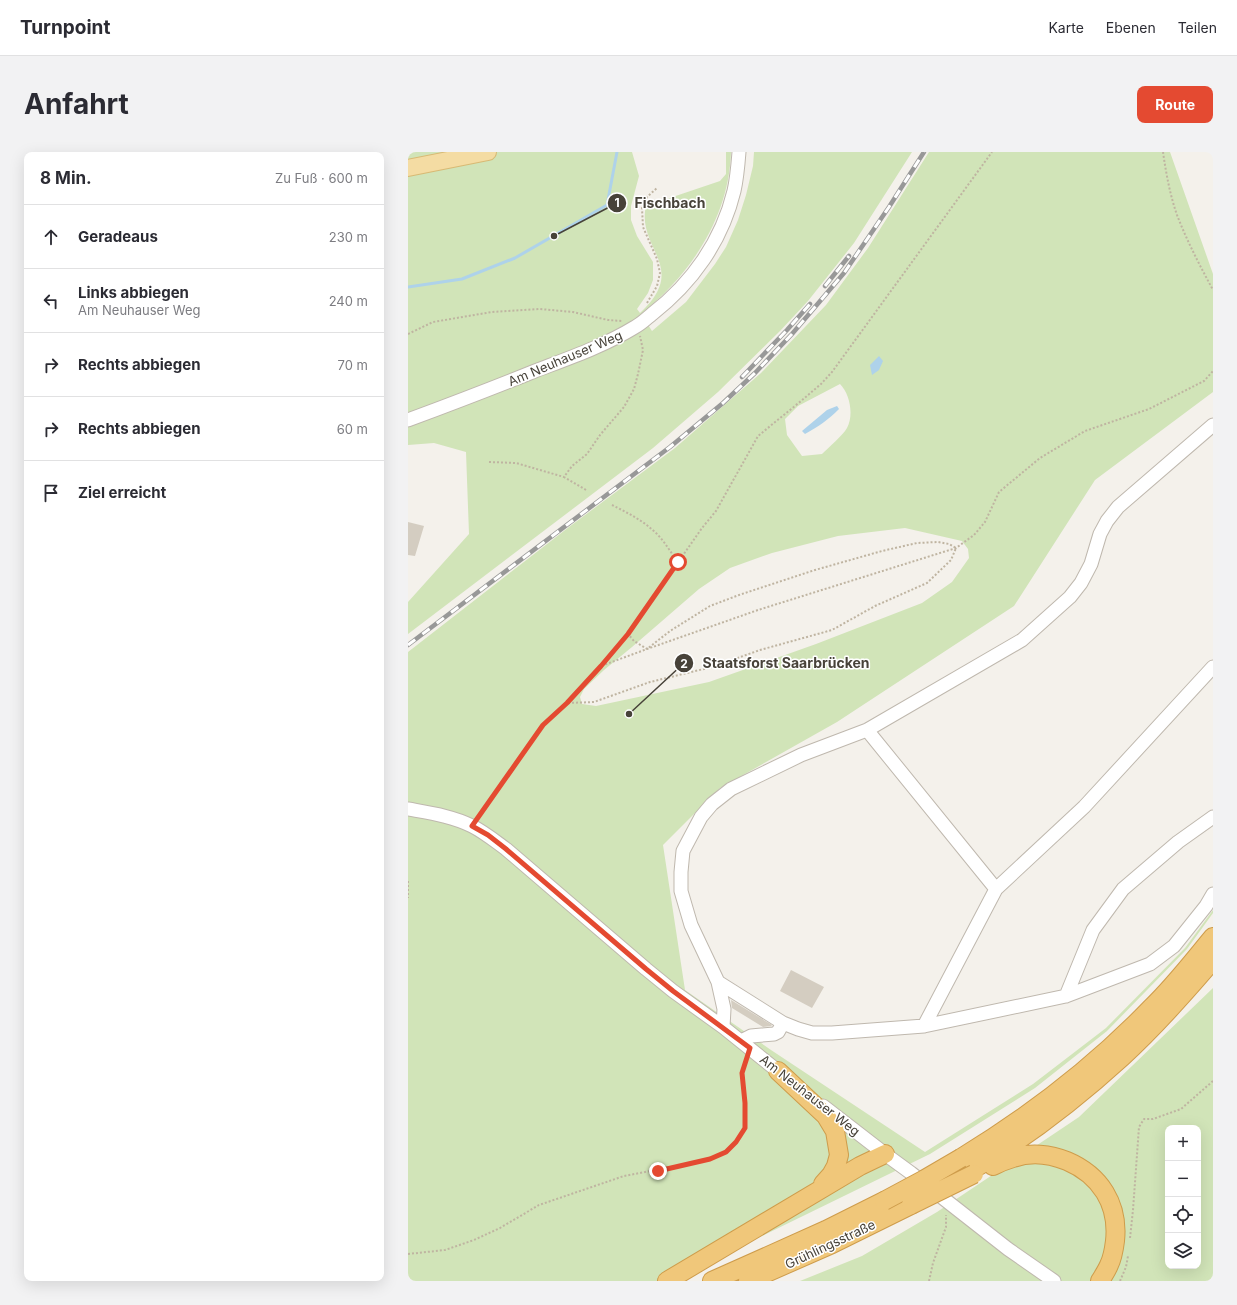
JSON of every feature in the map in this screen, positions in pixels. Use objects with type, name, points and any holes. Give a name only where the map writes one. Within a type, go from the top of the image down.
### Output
[{"type":"highway","points":[[969,1167],[1014,1124],[1064,1087],[1152,1008],[1213,937]]},
{"type":"highway","points":[[712,1281],[826,1230],[887,1208],[911,1205],[969,1167],[994,1156],[1030,1132],[1122,1057],[1163,1016],[1213,960]]},
{"type":"highway","points":[[778,1071],[826,1116],[835,1131],[839,1155],[836,1166],[821,1186],[812,1194]]},
{"type":"highway","points":[[667,1281],[860,1166],[885,1154]]},
{"type":"highway","points":[[887,1208],[925,1179],[1014,1157],[1046,1155],[1060,1158],[1091,1175],[1104,1190],[1111,1205],[1116,1221],[1114,1250],[1110,1264],[1100,1281]]},
{"type":"highway","name":"Grühlingsstraße","points":[[748,1281],[887,1208]]},
{"type":"main road","points":[[408,168],[488,152]]},
{"type":"street","name":"Am Neuhauser Weg","points":[[408,420],[606,343],[636,327],[664,305],[686,283],[714,242],[726,215],[734,190],[739,152]]},
{"type":"street","points":[[723,1027],[724,1009],[718,982],[691,925],[681,890],[683,851],[701,817],[712,804],[731,789],[801,755],[867,730],[1022,640],[1070,596],[1081,583],[1091,564],[1100,534],[1107,521],[1118,507],[1213,426]]},
{"type":"street","points":[[924,1026],[996,889],[1084,807],[1213,668]]},
{"type":"street","points":[[867,730],[996,889]]},
{"type":"street","name":"Am Neuhauser Weg","points":[[408,809],[442,816],[472,826],[488,835],[673,991],[723,1027],[885,1154],[950,1202],[1008,1249],[1054,1281]]},
{"type":"street","points":[[1066,996],[1093,930],[1123,889],[1178,842],[1213,817]]},
{"type":"street","points":[[718,982],[783,1023],[812,1033],[832,1033],[924,1026],[1066,996],[1150,964],[1174,946],[1206,906],[1213,894]]},
{"type":"street","points":[[745,1045],[751,1036],[774,1034],[778,1032],[783,1023]]},
{"type":"path","points":[[472,826],[543,725],[567,703],[628,634],[678,562],[716,511],[758,436],[801,402],[832,372],[992,152]]},
{"type":"path","points":[[1163,152],[1167,177],[1177,214],[1193,251],[1213,290]]},
{"type":"path","points":[[643,308],[657,286],[660,273],[657,259],[643,227],[642,216],[642,208],[647,197],[657,188]]},
{"type":"path","points":[[408,334],[433,322],[492,312],[540,310],[573,312],[608,320],[628,322],[636,327],[641,338],[643,350],[634,389],[624,407],[600,435],[587,454],[572,466],[564,477]]},
{"type":"path","points":[[601,666],[758,610],[956,548],[974,535],[985,522],[1000,492],[1040,458],[1084,432],[1149,409],[1204,381],[1213,371]]},
{"type":"path","points":[[489,462],[516,463],[564,477],[586,490]]},
{"type":"path","points":[[612,505],[632,515],[649,528],[657,535],[678,562]]},
{"type":"path","points":[[647,649],[670,630],[710,606],[815,570],[882,551],[917,543],[938,542],[949,544],[956,548]]},
{"type":"path","points":[[567,703],[594,702],[650,682],[712,667],[760,650],[832,630],[875,606],[927,583],[951,560],[956,548]]},
{"type":"path","points":[[628,634],[634,642],[647,649]]},
{"type":"path","points":[[408,881],[408,898]]},
{"type":"path","points":[[408,1254],[446,1250],[474,1240],[500,1228],[539,1205],[624,1176],[658,1171],[710,1159],[726,1152],[736,1142],[745,1128],[745,1103],[742,1073],[745,1045]]},
{"type":"path","points":[[1130,1238],[1134,1210],[1139,1127],[1144,1119],[1153,1119],[1181,1109],[1213,1080]]},
{"type":"path","points":[[929,1281],[933,1263],[946,1227],[946,1215],[950,1202]]},
{"type":"path","points":[[1120,1281],[1126,1267],[1128,1253]]},
{"type":"green space","points":[[408,152],[632,152],[639,176],[631,206],[631,220],[637,236],[653,262],[653,280],[648,293],[637,309],[640,313],[654,297],[661,283],[661,270],[658,258],[648,234],[645,221],[646,206],[720,181],[726,174],[726,152],[731,152],[729,176],[723,199],[715,221],[704,242],[676,281],[641,314],[652,331],[686,302],[726,247],[738,220],[746,195],[753,166],[754,152],[912,152],[854,243],[808,301],[718,392],[653,448],[408,634],[408,602],[469,534],[466,452],[434,443],[408,445]]},
{"type":"green space","points":[[929,152],[1170,152],[1213,274],[1213,392],[1095,480],[1014,606],[837,722],[720,788],[663,845],[685,990],[771,1050],[925,1152],[1033,1084],[1106,1028],[1185,948],[1213,910],[1213,913],[1187,949],[1107,1031],[1035,1088],[930,1154],[715,1259],[663,1281],[408,1281],[408,652],[569,527],[675,448],[761,373],[826,305],[868,248]],"holes":[[[840,384],[846,393],[850,405],[850,417],[847,428],[822,454],[802,456],[787,435],[785,419],[798,406]],[[905,528],[962,541],[968,549],[969,558],[952,582],[922,603],[816,644],[709,682],[596,706],[582,704],[580,697],[584,689],[604,670],[699,589],[730,568],[772,553],[838,536]]]},
{"type":"green space","points":[[1213,988],[1213,1281],[800,1281],[862,1256],[937,1212],[1079,1117]]},
{"type":"water","points":[[879,356],[883,361],[879,370],[872,375],[870,365]]},
{"type":"water","points":[[837,406],[839,409],[823,423],[805,434],[802,431],[827,410]]},
{"type":"building","points":[[408,522],[424,526],[415,556],[408,555]]},
{"type":"building","points":[[791,970],[824,987],[812,1008],[780,991]]},
{"type":"building","points":[[731,1000],[772,1025],[763,1027],[732,1008]]},
{"type":"waterway","points":[[408,287],[462,279],[515,258],[607,205],[617,152]]},
{"type":"railway","points":[[408,645],[670,447],[723,403],[755,373],[792,334],[844,273],[924,152]]},
{"type":"railway","points":[[825,286],[849,256]]},
{"type":"railway","points":[[742,377],[810,304]]},
{"type":"place","name":"Fischbach","points":[[554,236]]},
{"type":"place","name":"Staatsforst Saarbrücken","points":[[629,714]]},
{"type":"route","points":[[658,1171],[710,1159],[726,1152],[736,1142],[745,1128],[745,1103],[742,1073],[750,1048],[673,991],[506,849],[488,835],[472,826],[543,725],[567,703],[628,634],[678,562]]}]
